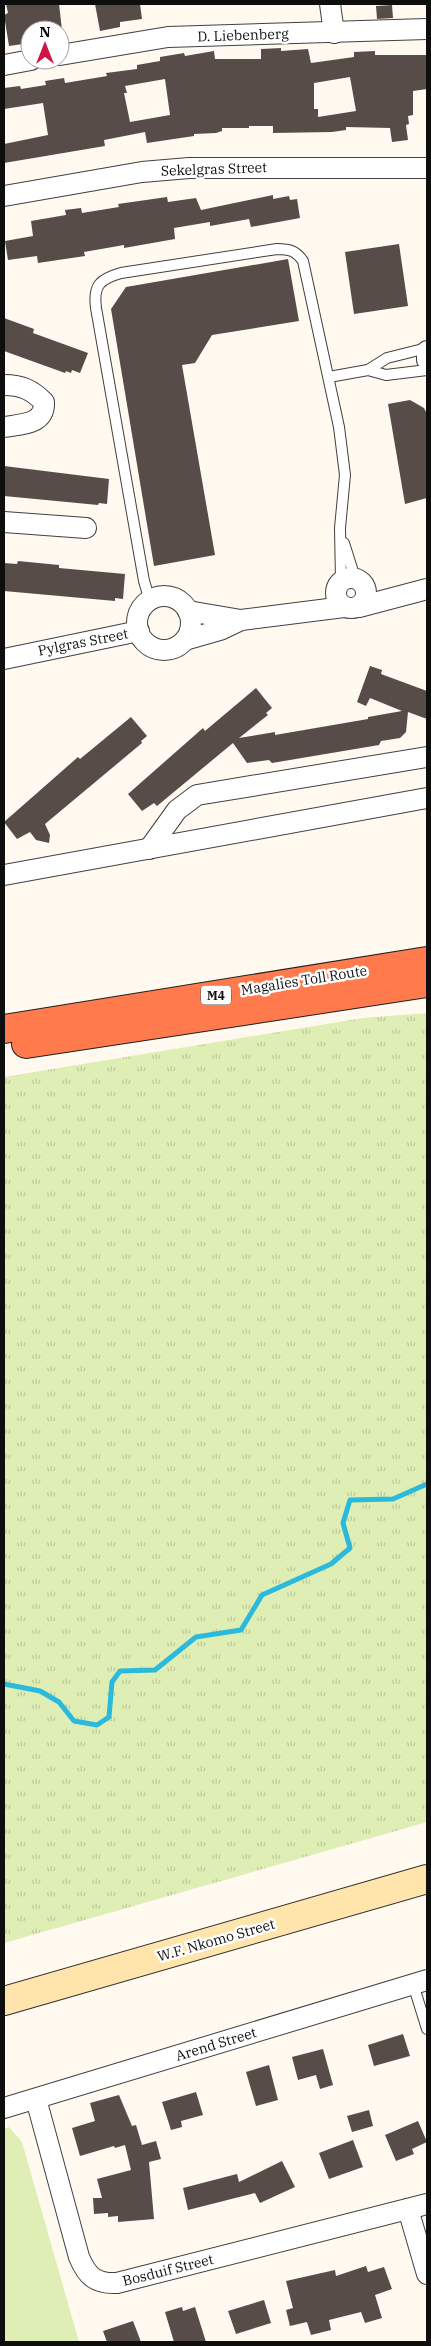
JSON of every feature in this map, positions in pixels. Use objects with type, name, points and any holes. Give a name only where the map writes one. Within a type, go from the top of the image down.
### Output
[{"type":"highway","name":"Magalies Toll Route","points":[[4,1029],[427,961]]},
{"type":"highway","name":"Magalies Toll Route","points":[[4,1048],[427,983]]},
{"type":"main road","name":"W.F. Nkomo Street","points":[[4,2001],[427,1879]]},
{"type":"street","points":[[330,4],[334,33]]},
{"type":"street","name":"D. Liebenberg","points":[[70,53],[168,37],[427,29]]},
{"type":"street","points":[[4,64],[20,62]]},
{"type":"street","name":"Sekelgras Street","points":[[4,196],[142,172],[189,168],[427,169]]},
{"type":"street","points":[[427,349],[427,360]]},
{"type":"street","points":[[4,385],[16,385],[33,391],[44,402],[45,410],[41,417],[32,422],[4,427]]},
{"type":"street","points":[[4,522],[86,528]]},
{"type":"street","points":[[349,582],[365,599],[351,607]]},
{"type":"street","points":[[349,582],[335,595],[351,607]]},
{"type":"street","points":[[296,612],[349,582],[386,590],[419,591]]},
{"type":"street","points":[[185,640],[191,626],[188,611],[176,599],[158,597],[150,601],[139,614],[139,631],[142,639],[155,649],[172,649],[185,640],[220,630],[241,620],[296,612],[322,612],[386,602],[419,591]]},
{"type":"street","points":[[188,611],[241,620]]},
{"type":"street","name":"Pylgras Street","points":[[4,659],[27,652],[139,631]]},
{"type":"street","name":"Pylgras Street","points":[[4,651],[27,652]]},
{"type":"street","points":[[149,849],[177,810],[197,795],[427,756]]},
{"type":"street","points":[[4,876],[427,798]]},
{"type":"street","name":"Arend Street","points":[[4,2108],[420,1982]]},
{"type":"street","name":"Bosduif Street","points":[[36,2099],[79,2257],[85,2271],[92,2280],[116,2283],[418,2206]]},
{"type":"street","points":[[418,2206],[427,2274]]},
{"type":"lane","points":[[150,601],[144,581],[94,296],[98,285],[105,277],[277,249],[288,249],[297,252],[303,261],[329,378],[339,427],[345,475],[340,533],[349,582]]},
{"type":"lane","points":[[329,378],[368,370],[387,358],[427,349]]},
{"type":"lane","points":[[368,370],[386,375],[427,370]]},
{"type":"lane","points":[[340,533],[349,582]]},
{"type":"lane","points":[[420,1982],[427,2029]]},
{"type":"green space","points":[[427,1013],[427,1822],[4,1943],[4,1077],[363,1018]]},
{"type":"green space","points":[[9,2127],[22,2142],[79,2342],[4,2342],[4,2129]]},
{"type":"building","points":[[6,4],[59,4],[61,20],[20,20],[20,44],[9,46],[4,15],[8,13]]},
{"type":"building","points":[[95,4],[140,4],[142,19],[120,22],[120,27],[100,31]]},
{"type":"building","points":[[392,5],[393,18],[377,19],[376,6]]},
{"type":"building","points":[[281,48],[281,51],[308,49],[311,63],[354,57],[354,52],[375,51],[375,55],[427,55],[427,89],[413,91],[413,115],[408,116],[409,124],[406,125],[408,140],[392,142],[390,128],[346,127],[346,130],[332,132],[273,133],[273,126],[249,126],[249,128],[222,128],[222,131],[216,133],[194,134],[194,136],[147,143],[145,132],[104,140],[105,146],[4,163],[4,144],[48,135],[43,103],[4,109],[4,88],[20,86],[21,89],[46,85],[45,81],[64,78],[65,83],[107,76],[106,73],[137,69],[137,65],[160,61],[160,57],[184,53],[185,56],[214,51],[215,59],[261,59],[261,49]],"holes":[[[350,77],[356,111],[318,117],[318,109],[314,109],[314,83]],[[165,79],[170,115],[130,122],[124,93],[127,93],[125,86]]]},
{"type":"building","points":[[273,195],[273,199],[289,196],[290,200],[297,199],[300,218],[251,227],[249,219],[210,226],[210,222],[174,228],[175,239],[124,248],[124,245],[84,252],[85,256],[38,263],[37,256],[8,260],[5,241],[33,236],[31,221],[66,215],[65,210],[81,208],[82,213],[119,207],[118,204],[167,197],[168,202],[196,198],[201,210]]},
{"type":"building","points":[[399,244],[408,306],[354,314],[345,252]]},
{"type":"building","points":[[288,259],[299,321],[212,335],[195,363],[182,365],[215,555],[154,566],[111,309],[126,287]]},
{"type":"building","points":[[4,318],[34,329],[33,333],[88,353],[80,373],[72,370],[71,373],[66,371],[65,373],[4,351]]},
{"type":"building","points":[[410,400],[424,408],[427,414],[427,498],[405,504],[388,404]]},
{"type":"building","points":[[4,466],[109,479],[107,504],[99,503],[98,505],[4,496]]},
{"type":"building","points":[[18,561],[59,565],[59,568],[125,574],[123,599],[115,598],[115,601],[4,591],[4,563],[17,564]]},
{"type":"building","points":[[370,666],[382,670],[381,674],[427,691],[427,719],[408,712],[406,732],[400,738],[381,741],[379,745],[272,763],[269,760],[247,763],[233,743],[157,806],[154,803],[142,811],[128,794],[203,728],[205,731],[256,688],[272,708],[266,713],[268,715],[239,738],[275,732],[275,735],[368,719],[368,717],[402,711],[370,698],[366,706],[357,702]]},
{"type":"building","points":[[131,717],[147,736],[141,741],[142,743],[45,824],[50,835],[49,843],[36,840],[30,832],[17,839],[4,822],[78,757],[80,759]]},
{"type":"building","points":[[403,2034],[410,2056],[374,2066],[368,2045]]},
{"type":"building","points":[[323,2049],[333,2085],[320,2089],[316,2075],[298,2080],[292,2057]]},
{"type":"building","points":[[269,2065],[278,2100],[256,2106],[246,2072]]},
{"type":"building","points":[[196,2092],[203,2115],[181,2121],[182,2127],[171,2130],[162,2102]]},
{"type":"building","points":[[119,2095],[132,2126],[136,2125],[142,2145],[156,2141],[161,2159],[149,2162],[154,2219],[118,2222],[118,2216],[108,2217],[108,2213],[94,2214],[93,2198],[102,2198],[97,2179],[131,2170],[125,2145],[115,2148],[114,2146],[80,2156],[72,2128],[95,2121],[90,2103]]},
{"type":"building","points":[[369,2110],[373,2126],[352,2132],[347,2116]]},
{"type":"building","points":[[418,2121],[427,2142],[412,2149],[414,2154],[396,2161],[385,2135]]},
{"type":"building","points":[[353,2140],[363,2167],[329,2179],[319,2153]]},
{"type":"building","points":[[282,2161],[295,2187],[260,2203],[255,2193],[188,2210],[183,2188],[237,2174],[239,2182]]},
{"type":"building","points":[[366,2266],[368,2272],[384,2267],[392,2289],[375,2295],[382,2318],[365,2323],[361,2312],[329,2320],[331,2330],[311,2335],[307,2322],[290,2326],[286,2310],[293,2308],[286,2281],[335,2270],[336,2276]]},
{"type":"building","points":[[264,2300],[271,2323],[236,2334],[228,2311]]},
{"type":"building","points":[[182,2307],[183,2311],[195,2307],[206,2342],[174,2342],[165,2312]]},
{"type":"building","points":[[133,2321],[141,2342],[107,2342],[103,2331]]},
{"type":"waterway","points":[[4,1684],[40,1691],[59,1702],[74,1721],[97,1725],[109,1717],[112,1682],[120,1671],[155,1670],[196,1637],[241,1630],[262,1595],[331,1564],[350,1548],[343,1523],[350,1500],[393,1499],[427,1484]]}]
